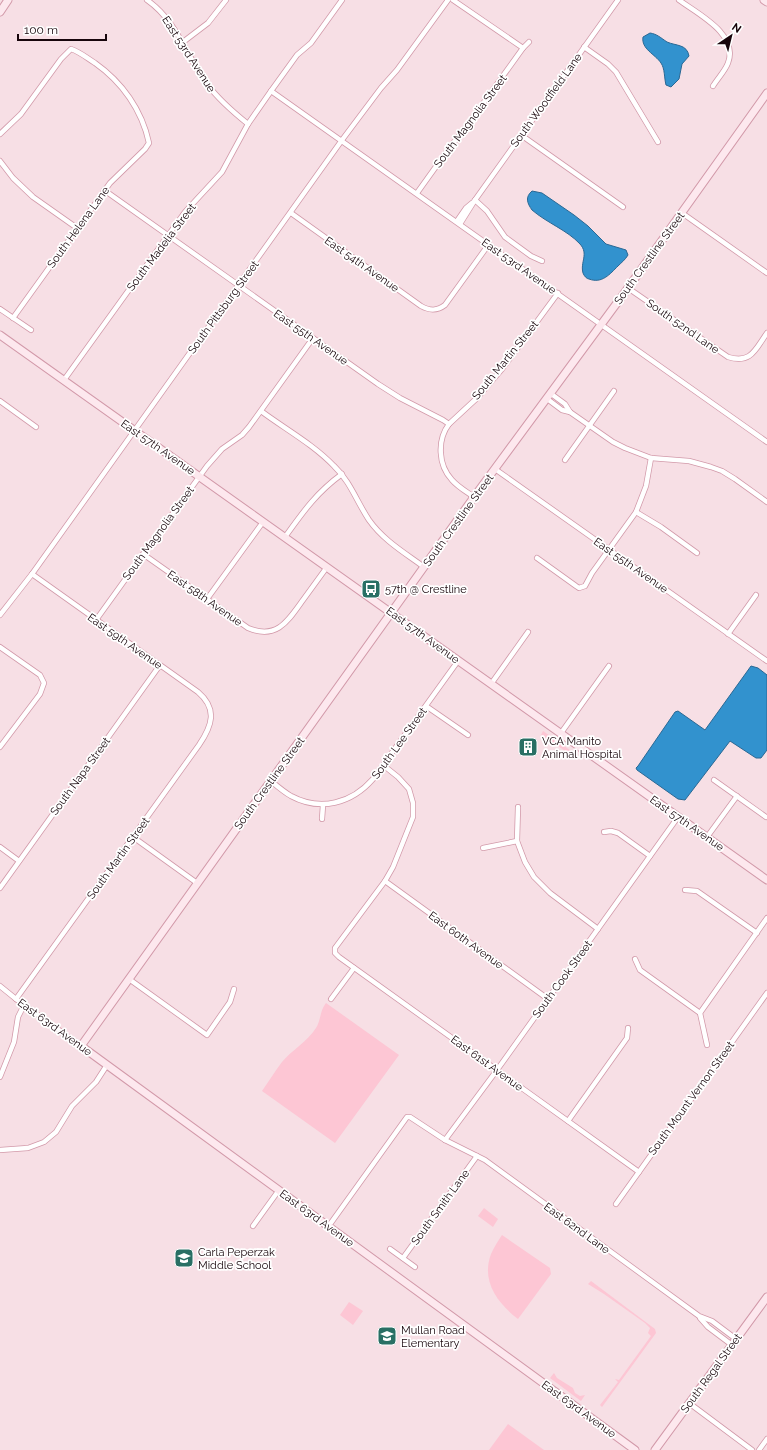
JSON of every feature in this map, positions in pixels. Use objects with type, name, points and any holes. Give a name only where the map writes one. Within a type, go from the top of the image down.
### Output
[{"type":"street","points":[[0,12],[8,0]]},
{"type":"street","name":"East 53rd Avenue","points":[[147,0],[165,15],[183,42],[206,84],[228,108],[248,124]]},
{"type":"street","points":[[183,42],[208,23],[226,0]]},
{"type":"street","name":"South Madelia Street","points":[[64,380],[185,212],[222,172],[248,124],[271,91],[299,52],[311,43],[342,0]]},
{"type":"street","name":"South Pittsburg Street","points":[[0,615],[32,574],[134,430],[291,214],[342,140],[380,88],[398,70],[448,0]]},
{"type":"street","points":[[454,0],[523,48]]},
{"type":"street","name":"South Woodfield Lane","points":[[459,223],[618,0]]},
{"type":"street","points":[[679,0],[715,27],[726,38],[730,46],[729,61],[713,86]]},
{"type":"street","name":"South Magnolia Street","points":[[417,193],[523,48],[529,42]]},
{"type":"street","points":[[584,48],[608,64],[616,72],[658,142]]},
{"type":"street","name":"South Helena Lane","points":[[0,134],[21,114],[61,59],[71,49],[83,54],[111,75],[124,89],[139,115],[149,143],[145,149],[115,177],[104,190],[12,318]]},
{"type":"street","name":"East 53rd Avenue","points":[[271,91],[767,442]]},
{"type":"street","name":"South Crestline Street","points":[[81,1046],[474,497],[602,324],[767,93]]},
{"type":"street","points":[[522,135],[623,207]]},
{"type":"street","points":[[0,161],[13,178],[32,197],[77,228]]},
{"type":"street","name":"East 55th Avenue","points":[[104,190],[390,392],[449,424]]},
{"type":"street","points":[[475,200],[488,211],[505,238],[531,256],[542,261]]},
{"type":"street","points":[[682,213],[767,273]]},
{"type":"street","name":"East 54th Avenue","points":[[291,214],[421,306],[435,310],[442,307],[449,300],[489,244]]},
{"type":"street","name":"South 52nd Lane","points":[[628,288],[728,357],[739,360],[751,356],[767,333]]},
{"type":"street","name":"South Martin Street","points":[[449,424],[476,399],[502,369],[558,293]]},
{"type":"street","points":[[0,309],[31,330]]},
{"type":"street","name":"East 57th Avenue","points":[[0,335],[767,880]]},
{"type":"street","name":"South Magnolia Street","points":[[96,620],[212,459],[222,449],[245,432],[313,338]]},
{"type":"street","points":[[565,460],[614,390]]},
{"type":"street","points":[[548,396],[565,404],[570,412],[625,448],[651,458],[689,461],[722,471],[767,502]]},
{"type":"street","points":[[0,401],[36,427]]},
{"type":"street","points":[[261,411],[316,450],[331,463],[342,474],[368,519],[397,548],[424,567]]},
{"type":"street","points":[[449,424],[445,430],[441,444],[444,467],[447,474],[456,484],[474,497]]},
{"type":"street","points":[[537,558],[576,586],[582,587],[588,582],[592,573],[608,549],[636,512],[646,486],[651,458]]},
{"type":"street","name":"East 55th Avenue","points":[[495,469],[767,661]]},
{"type":"street","points":[[285,537],[315,497],[326,486],[342,474]]},
{"type":"street","points":[[636,512],[661,527],[697,553]]},
{"type":"street","points":[[207,599],[263,522]]},
{"type":"street","name":"East 58th Avenue","points":[[143,554],[248,628],[258,632],[270,631],[282,626],[327,567]]},
{"type":"street","name":"East 59th Avenue","points":[[32,574],[203,696],[211,713]]},
{"type":"street","points":[[728,634],[756,595]]},
{"type":"street","points":[[491,684],[528,632]]},
{"type":"street","points":[[0,647],[40,675],[44,683],[40,694],[0,747]]},
{"type":"street","name":"South Lee Street","points":[[271,782],[301,800],[317,804],[345,800],[358,793],[369,784],[458,660]]},
{"type":"street","name":"South Napa Street","points":[[0,888],[160,665]]},
{"type":"street","points":[[561,733],[609,666]]},
{"type":"street","points":[[426,706],[468,735]]},
{"type":"street","name":"South Martin Street","points":[[16,999],[208,732],[211,713]]},
{"type":"street","points":[[383,765],[398,777],[409,789],[413,803],[413,817],[408,832],[393,867],[385,881]]},
{"type":"street","points":[[714,780],[766,817]]},
{"type":"street","points":[[707,837],[737,796]]},
{"type":"street","points":[[322,819],[323,804]]},
{"type":"street","points":[[518,807],[517,841],[525,862],[540,885],[562,903],[598,928]]},
{"type":"street","name":"South Cook Street","points":[[445,1140],[497,1070],[678,817]]},
{"type":"street","points":[[604,832],[611,831],[618,833],[650,856]]},
{"type":"street","points":[[133,837],[197,883]]},
{"type":"street","points":[[483,848],[517,841]]},
{"type":"street","points":[[0,847],[19,860]]},
{"type":"street","name":"East 61st Avenue","points":[[385,881],[336,948],[335,953],[639,1172]]},
{"type":"street","name":"East 60th Avenue","points":[[385,881],[548,999]]},
{"type":"street","points":[[685,890],[697,891],[757,933]]},
{"type":"street","points":[[700,1013],[767,918]]},
{"type":"street","points":[[635,959],[640,970],[700,1013],[707,1045]]},
{"type":"street","points":[[332,999],[354,968]]},
{"type":"street","points":[[129,979],[207,1035],[230,1002],[234,989]]},
{"type":"street","name":"East 63rd Avenue","points":[[0,986],[635,1450]]},
{"type":"street","name":"South Mount Vernon Street","points":[[616,1204],[767,993]]},
{"type":"street","points":[[0,1077],[14,1042],[18,1017],[24,1005]]},
{"type":"street","points":[[568,1121],[627,1038],[628,1028]]},
{"type":"street","points":[[0,1150],[28,1148],[44,1142],[56,1132],[72,1106],[96,1082],[108,1065]]},
{"type":"street","name":"East 62nd Lane","points":[[328,1227],[407,1117],[416,1120],[445,1140],[477,1156],[699,1316],[712,1321],[734,1342]]},
{"type":"street","name":"South Smith Lane","points":[[403,1258],[477,1156]]},
{"type":"street","points":[[253,1226],[279,1190]]},
{"type":"street","points":[[390,1249],[415,1267]]},
{"type":"street","name":"South Regal Street","points":[[655,1450],[767,1297]]},
{"type":"street","name":"East 62nd Lane","points":[[699,1316],[708,1327],[716,1333],[734,1342]]},
{"type":"street","points":[[689,1403],[752,1450]]},
{"type":"street","points":[[758,1450],[767,1439]]},
{"type":"shaded area","points":[[543,731],[574,753],[573,756],[541,735]]},
{"type":"shaded area","points":[[326,1003],[399,1055],[335,1143],[262,1091],[282,1062],[308,1038],[316,1028]]},
{"type":"shaded area","points":[[484,1208],[498,1219],[493,1227],[478,1216]]},
{"type":"shaded area","points":[[502,1235],[550,1268],[551,1274],[518,1319],[510,1313],[498,1299],[493,1291],[488,1273],[488,1264],[491,1254]]},
{"type":"shaded area","points":[[591,1281],[655,1329],[656,1333],[602,1407],[600,1405],[618,1382],[615,1379],[619,1380],[651,1336],[648,1333],[650,1328],[645,1323],[588,1284]]},
{"type":"shaded area","points":[[349,1302],[363,1311],[353,1325],[340,1315]]},
{"type":"shaded area","points":[[554,1373],[557,1378],[573,1388],[575,1393],[580,1396],[585,1395],[581,1401],[550,1378]]},
{"type":"shaded area","points":[[508,1424],[544,1450],[489,1450]]},
{"type":"water","points":[[650,33],[657,35],[667,42],[684,47],[688,52],[689,56],[682,64],[679,79],[671,87],[666,85],[664,70],[661,63],[644,45],[643,37]]},
{"type":"water","points":[[532,191],[542,193],[574,215],[588,226],[606,244],[626,250],[628,255],[627,257],[612,272],[602,279],[594,280],[586,278],[582,269],[584,255],[583,248],[575,239],[532,210],[529,205],[528,196]]},
{"type":"water","points":[[751,666],[758,668],[767,675],[767,750],[761,758],[756,758],[730,741],[685,800],[678,799],[637,770],[636,768],[675,712],[678,711],[705,730]]},
{"type":"place","name":"57th @ Crestline","points":[[371,589]]},
{"type":"place","name":"VCA Manito Animal Hospital","points":[[528,747]]},
{"type":"place","name":"Carla Peperzak Middle School","points":[[184,1258]]},
{"type":"place","name":"Mullan Road Elementary","points":[[387,1336]]}]
